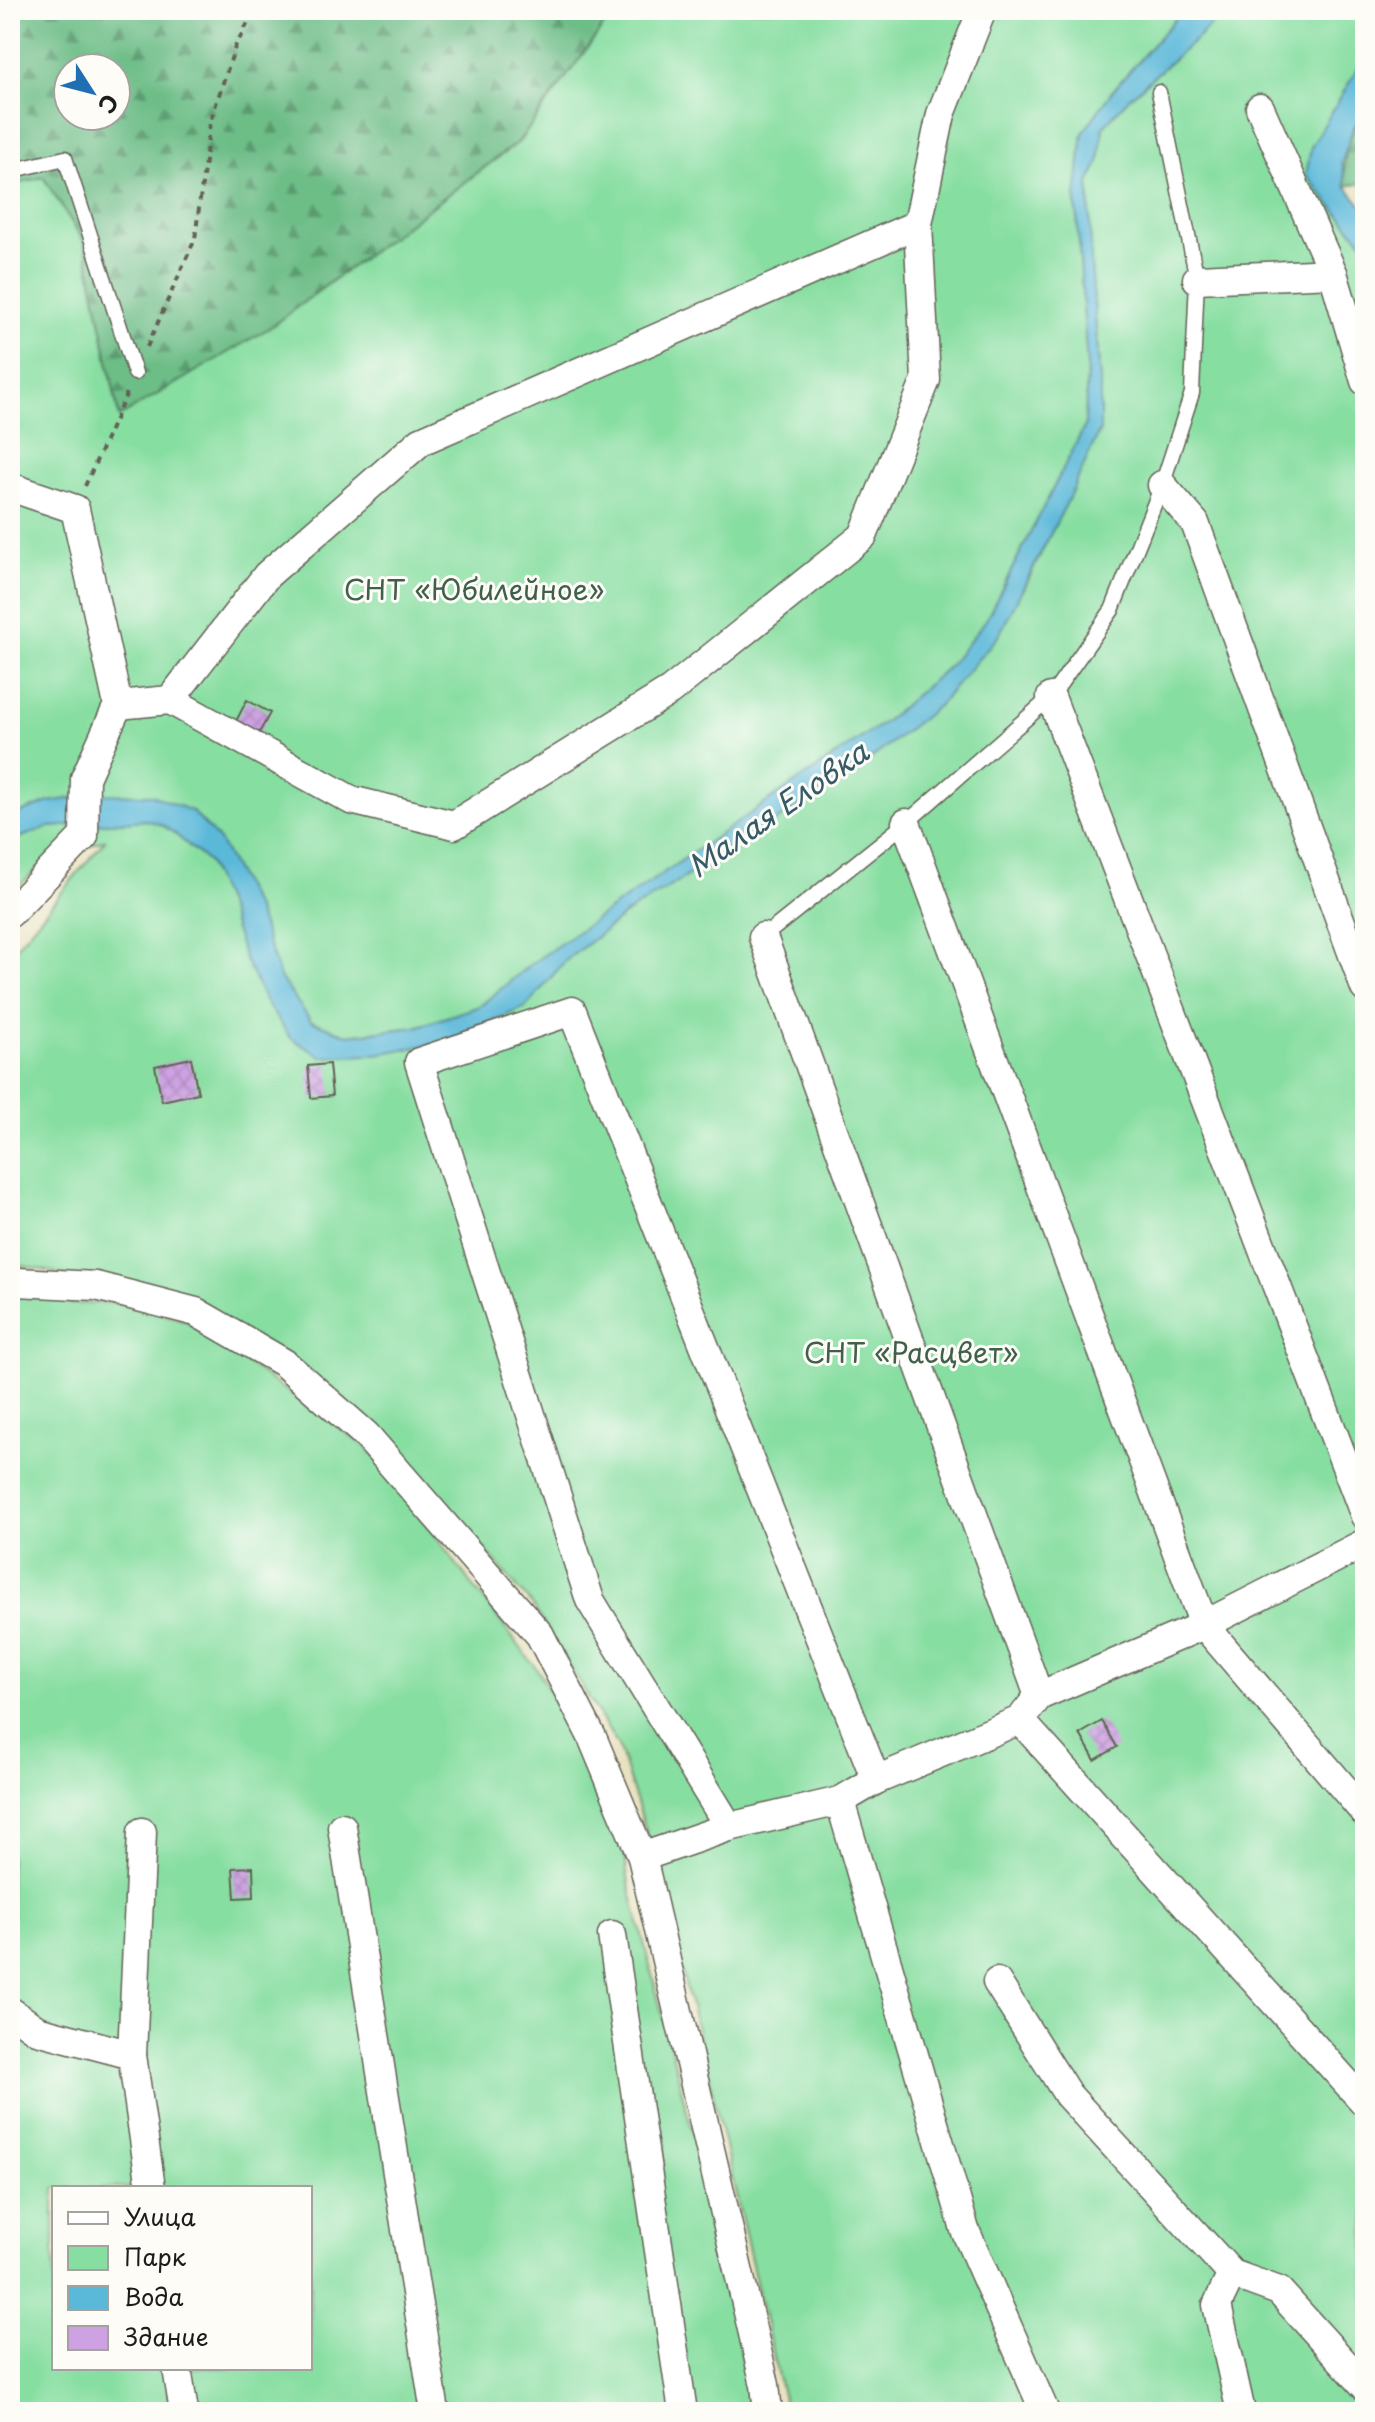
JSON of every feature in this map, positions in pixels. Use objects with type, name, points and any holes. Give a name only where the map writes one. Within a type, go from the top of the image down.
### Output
[{"type":"street","points":[[118,705],[170,700],[351,800],[454,825],[670,691],[863,536],[926,380],[918,224],[941,114],[982,10]]},
{"type":"street","points":[[1260,108],[1333,273],[1365,381]]},
{"type":"street","points":[[170,700],[267,575],[421,441],[918,224]]},
{"type":"street","points":[[1197,279],[1333,273]]},
{"type":"street","points":[[1162,485],[1195,523],[1365,988]]},
{"type":"street","points":[[10,487],[75,509],[118,705],[85,778],[84,836],[10,913]]},
{"type":"street","points":[[1051,697],[1365,1516]]},
{"type":"street","points":[[906,823],[1204,1625],[1365,1813]]},
{"type":"street","points":[[763,937],[1039,1696]]},
{"type":"street","points":[[729,1827],[590,1600],[419,1062],[572,1011],[876,1780]]},
{"type":"street","points":[[10,1278],[17,1282],[96,1286],[196,1312],[284,1363],[366,1435],[540,1635],[592,1737],[642,1857],[765,2385],[768,2412]]},
{"type":"street","points":[[642,1857],[729,1827],[840,1801],[876,1780],[1020,1720],[1039,1696],[1204,1625],[1365,1543]]},
{"type":"street","points":[[1020,1720],[1365,2103]]},
{"type":"street","points":[[840,1801],[965,2230],[1045,2412]]},
{"type":"street","points":[[342,1827],[435,2412]]},
{"type":"street","points":[[142,1832],[132,2055],[151,2186]]},
{"type":"street","points":[[612,1935],[683,2412]]},
{"type":"street","points":[[997,1982],[1068,2095],[1232,2274],[1279,2291],[1365,2386]]},
{"type":"street","points":[[10,2011],[37,2030],[132,2055]]},
{"type":"street","points":[[1232,2274],[1217,2305],[1241,2412]]},
{"type":"street","points":[[177,2370],[184,2412]]},
{"type":"lane","points":[[763,937],[906,823],[1051,697],[1112,610],[1162,485],[1192,393],[1197,279],[1159,92]]},
{"type":"lane","points":[[10,171],[65,158],[135,373]]},
{"type":"path","points":[[75,509],[195,239],[210,122],[235,47],[255,10]]},
{"type":"green space","points":[[10,10],[615,10],[519,141],[269,328],[119,417],[85,243],[43,177],[10,186]]},
{"type":"green space","name":"СНТ «Юбилейное»","points":[[615,10],[1183,10],[1113,90],[1083,133],[1076,199],[1087,366],[1085,426],[986,620],[951,664],[886,721],[531,964],[480,1006],[416,1027],[347,1035],[311,1021],[280,978],[257,911],[192,811],[49,802],[10,817],[10,186],[43,177],[85,243],[119,417],[269,328],[519,142]]},
{"type":"green space","name":"СНТ «Расцвет»","points":[[1224,10],[1365,10],[1365,56],[1349,86],[1335,210],[1365,245],[1365,2412],[786,2412],[711,2086],[648,1836],[618,1746],[534,1607],[427,1482],[289,1356],[169,1290],[81,1278],[10,1263],[10,954],[106,839],[41,865],[10,895],[10,841],[49,827],[147,820],[174,833],[208,862],[245,960],[322,1057],[525,1007],[565,961],[627,913],[852,774],[1024,589],[1100,430],[1089,183],[1099,163],[1103,126]]},
{"type":"green space","points":[[1365,111],[1365,183],[1346,186],[1344,165],[1347,146]]},
{"type":"green space","points":[[10,1287],[73,1304],[127,1302],[186,1321],[368,1448],[541,1675],[620,1824],[629,1884],[731,2284],[749,2412],[10,2412]]},
{"type":"water","name":"Малая Еловка","points":[[1183,10],[1224,10],[1201,35],[1130,97],[1103,127],[1099,163],[1089,183],[1100,430],[999,635],[939,705],[852,774],[627,913],[565,961],[526,1007],[442,1043],[370,1055],[322,1057],[291,1038],[268,1006],[245,960],[208,862],[174,833],[147,820],[49,827],[10,841],[10,817],[49,802],[97,794],[152,795],[192,811],[219,840],[257,911],[280,978],[311,1021],[347,1035],[416,1027],[480,1006],[531,964],[886,721],[951,664],[986,620],[1085,426],[1087,366],[1076,199],[1083,133],[1113,90]]},
{"type":"water","points":[[1365,56],[1365,111],[1353,128],[1342,162],[1346,186],[1365,209],[1365,245],[1306,175],[1311,147]]},
{"type":"building","points":[[247,700],[270,713],[258,735],[235,723]]},
{"type":"building","points":[[191,1058],[198,1093],[162,1101],[155,1066]]},
{"type":"building","points":[[329,1064],[332,1096],[311,1098],[308,1066]]},
{"type":"building","points":[[1102,1721],[1117,1747],[1095,1760],[1080,1734]]},
{"type":"building","points":[[253,1867],[254,1897],[235,1898],[233,1868]]}]
